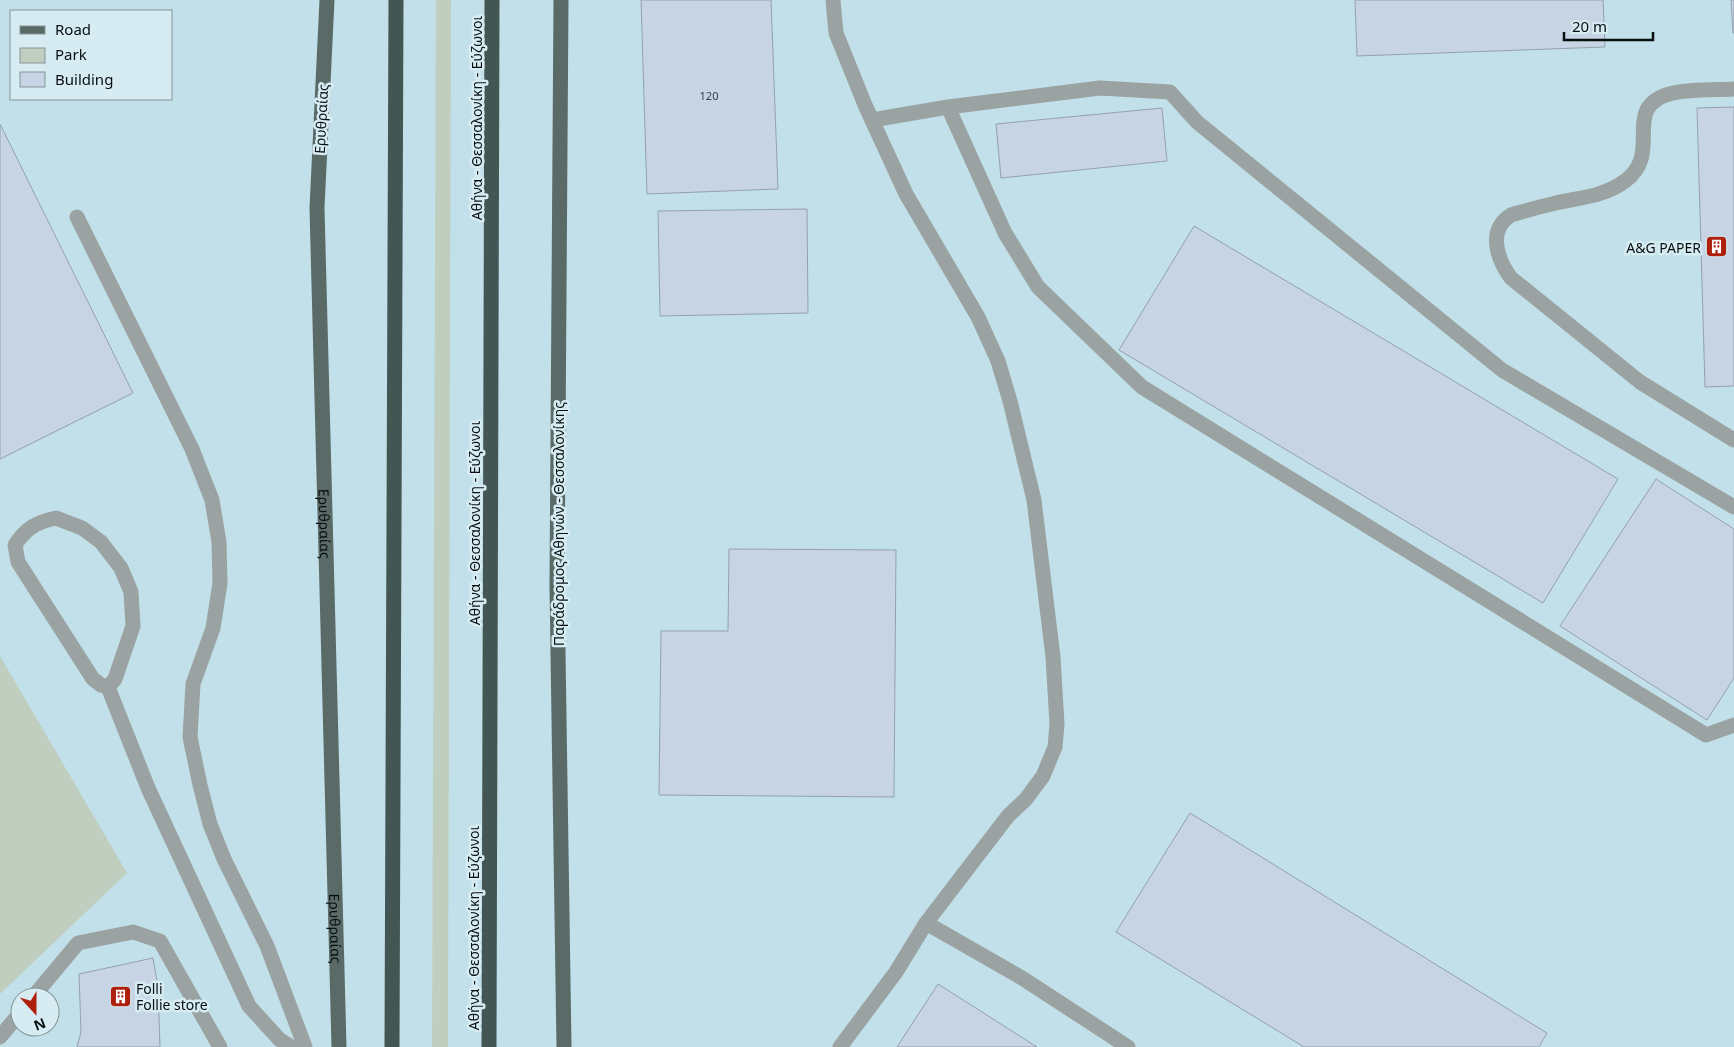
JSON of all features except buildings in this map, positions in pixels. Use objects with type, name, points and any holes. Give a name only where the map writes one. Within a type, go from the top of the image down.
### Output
[{"type":"highway","points":[[392,1047],[396,0]]},
{"type":"highway","name":"Αθήνα - Θεσσαλονίκη - Εύζωνοι","points":[[489,1047],[492,0]]},
{"type":"main road","name":"Ερυθραίας","points":[[327,0],[317,208],[339,1047]]},
{"type":"main road","name":"Παράδρομος Αθηνών - Θεσσαλονίκης","points":[[561,0],[557,586],[564,1047]]},
{"type":"street","points":[[833,0],[836,33],[872,120],[906,194],[978,318],[998,361],[1010,401],[1034,500],[1053,656],[1057,724],[1055,747],[1043,776],[1026,799],[1008,816],[926,923],[896,972],[840,1047]]},
{"type":"street","points":[[872,120],[948,107],[1100,88],[1170,92],[1197,122],[1502,370],[1734,507]]},
{"type":"street","points":[[1734,89],[1673,93],[1656,99],[1645,111],[1643,119],[1642,161],[1626,181],[1609,191],[1511,215],[1505,219],[1495,239],[1501,265],[1511,278],[1640,382],[1734,440]]},
{"type":"street","points":[[948,107],[1005,233],[1038,287],[1142,386],[1706,735],[1734,725]]},
{"type":"street","points":[[77,217],[192,450],[212,500],[219,542],[220,583],[213,628],[193,684],[190,737],[210,824],[224,859],[267,946],[305,1047]]},
{"type":"street","points":[[56,518],[82,528],[102,542],[121,568],[131,592],[133,626],[121,665],[115,679],[108,687],[101,685],[93,679],[18,562],[15,545],[31,526],[56,518]]},
{"type":"street","points":[[108,687],[148,788],[249,1006],[279,1039],[291,1047]]},
{"type":"street","points":[[926,923],[1022,978],[1128,1047]]},
{"type":"street","points":[[41,987],[78,943],[132,932],[160,941],[220,1047]]},
{"type":"street","points":[[0,1037],[10,1025]]},
{"type":"shaded area","points":[[0,0],[1734,0],[1734,1047],[0,1047]]},
{"type":"green space","points":[[436,0],[451,0],[448,1047],[432,1047]]},
{"type":"green space","points":[[0,656],[127,873],[0,994]]},
{"type":"place","name":"A&G PAPER","points":[[1717,247]]},
{"type":"place","name":"Folli Follie store","points":[[120,996]]}]
